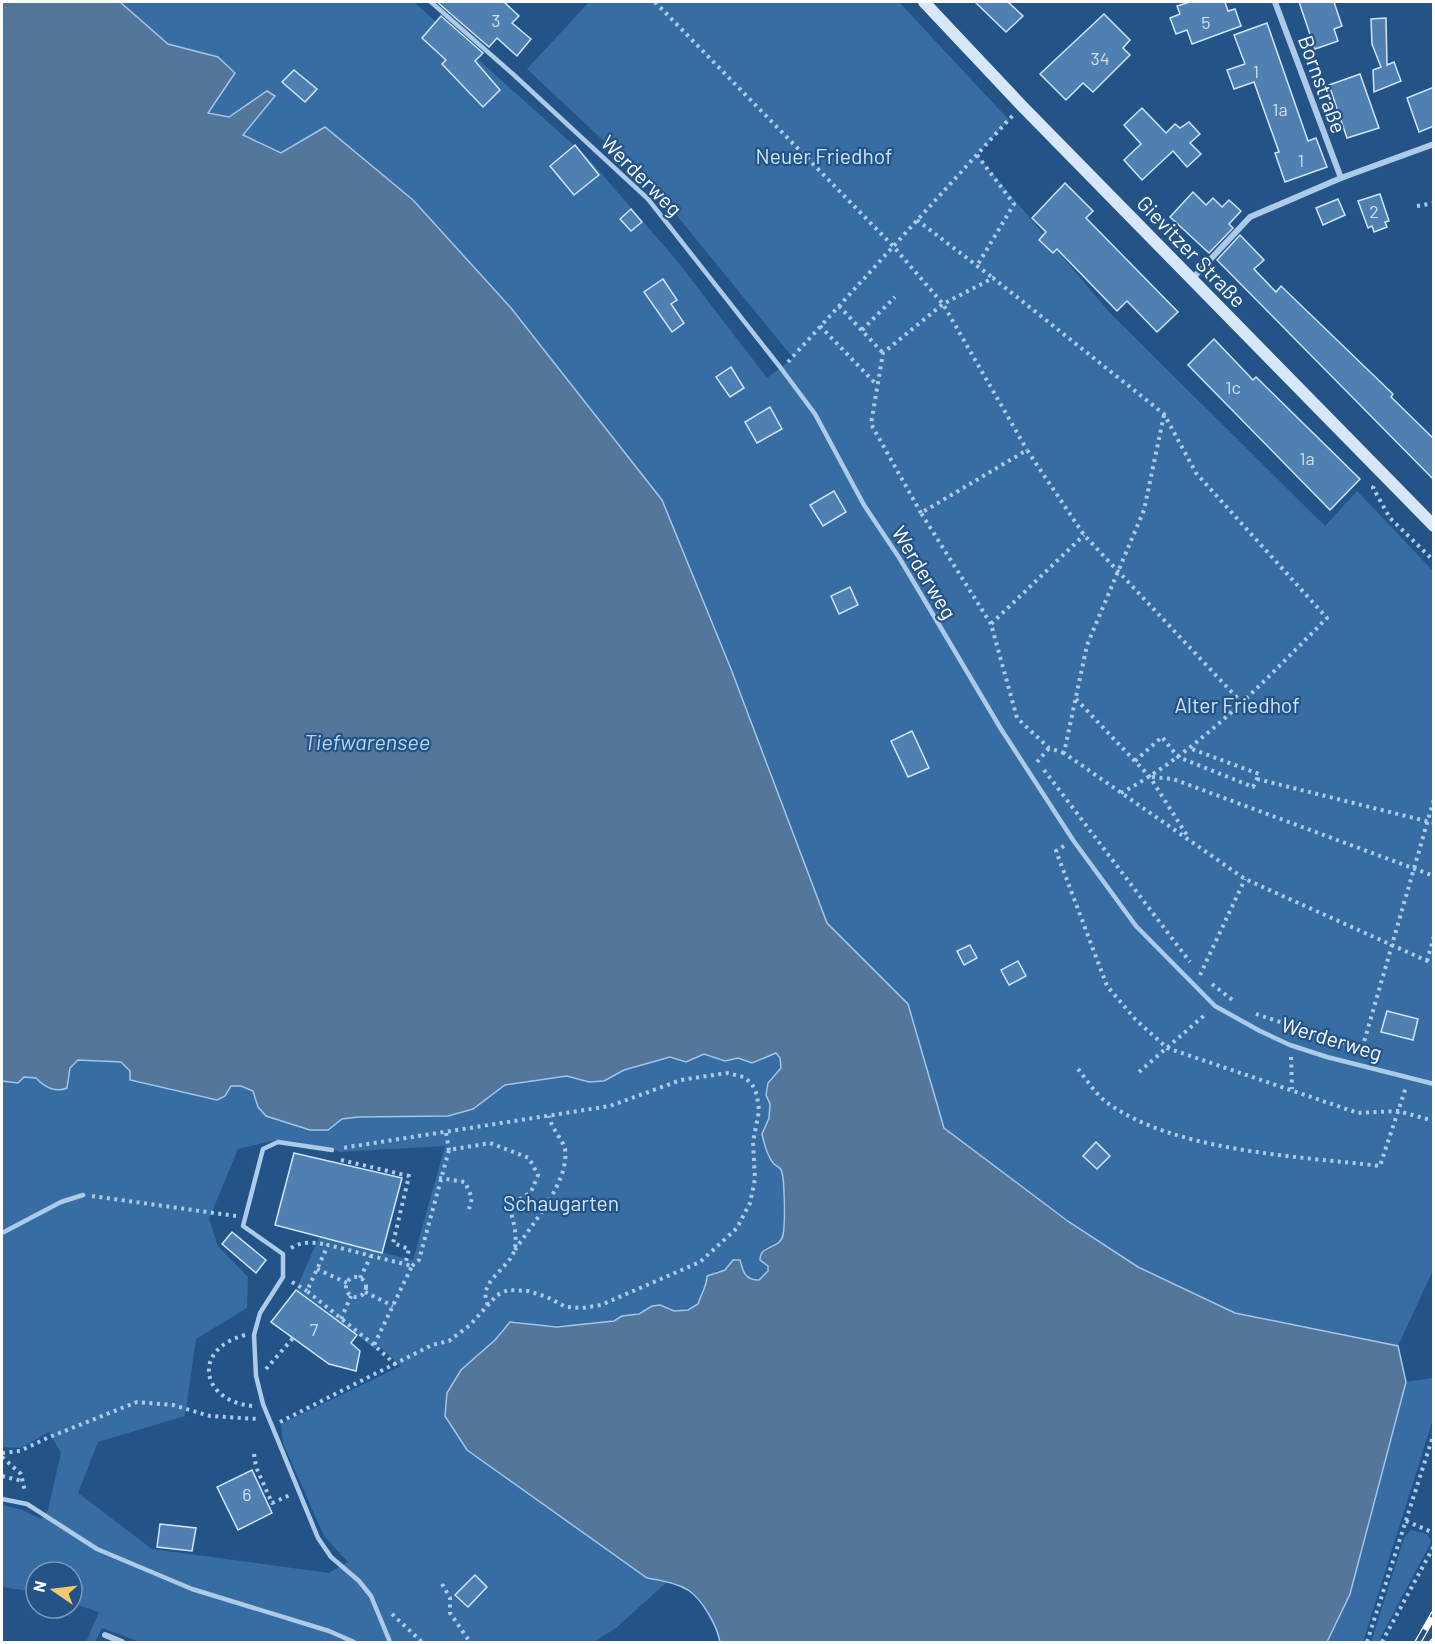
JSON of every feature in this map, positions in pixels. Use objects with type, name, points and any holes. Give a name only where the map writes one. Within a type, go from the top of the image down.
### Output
[{"type":"main road","name":"Gievitzer Straße","points":[[924,2],[1022,106],[1434,526]]},
{"type":"street","name":"Bornstraße","points":[[1275,2],[1341,178]]},
{"type":"street","points":[[1192,279],[1250,218],[1341,178],[1434,144]]},
{"type":"street","points":[[105,1635],[122,1642]]},
{"type":"lane","name":"Werderweg","points":[[431,2],[648,199],[780,367],[815,414],[864,506],[900,559],[965,673],[1073,840],[1136,926],[1215,1006],[1290,1045],[1434,1084]]},
{"type":"lane","points":[[332,1150],[278,1142],[263,1149],[243,1226],[283,1254],[283,1277],[260,1313],[254,1335],[256,1376],[268,1418],[318,1538],[331,1557],[359,1581],[371,1596],[390,1642]]},
{"type":"lane","points":[[2,1233],[61,1202],[83,1195]]},
{"type":"lane","points":[[2,1499],[27,1504],[97,1549],[192,1589],[328,1631],[354,1642]]},
{"type":"path","points":[[655,2],[893,246],[943,304],[1028,450],[1084,535],[1242,703]]},
{"type":"path","points":[[793,358],[1022,106]]},
{"type":"path","points":[[977,155],[1014,204],[977,266]]},
{"type":"path","points":[[1417,206],[1434,203]]},
{"type":"path","points":[[917,220],[1164,414],[1196,473],[1327,618],[1242,703],[1178,757],[1150,777],[1121,793]]},
{"type":"path","points":[[993,278],[943,304],[883,353],[871,424],[921,513],[991,624],[1017,718],[1049,748],[1064,753],[1245,879],[1434,964]]},
{"type":"path","points":[[862,330],[895,297]]},
{"type":"path","points":[[839,306],[883,353]]},
{"type":"path","points":[[820,326],[877,385]]},
{"type":"path","points":[[1064,753],[1087,645],[1117,568],[1144,510],[1164,414]]},
{"type":"path","points":[[921,513],[1028,450]]},
{"type":"path","points":[[1384,476],[1373,488],[1390,518],[1434,561]]},
{"type":"path","points":[[991,624],[1084,535]]},
{"type":"path","points":[[1076,698],[1150,777],[1190,840]]},
{"type":"path","points":[[1135,761],[1162,737],[1178,757],[1253,787],[1259,774],[1189,748]]},
{"type":"path","points":[[1049,748],[1037,761],[1200,975],[1237,1004]]},
{"type":"path","points":[[1150,777],[1173,779],[1434,876]]},
{"type":"path","points":[[1257,779],[1434,823]]},
{"type":"path","points":[[1246,1011],[1362,1049],[1434,799]]},
{"type":"path","points":[[1073,840],[1056,851],[1107,986],[1135,1019],[1167,1048],[1358,1113],[1398,1111],[1434,1121]]},
{"type":"path","points":[[1200,975],[1245,879]]},
{"type":"path","points":[[1427,961],[1434,936]]},
{"type":"path","points":[[1139,1072],[1215,1006]]},
{"type":"path","points":[[1290,1045],[1292,1089]]},
{"type":"path","points":[[1078,1069],[1104,1100],[1152,1126],[1214,1145],[1380,1166],[1409,1078]]},
{"type":"path","points":[[272,1426],[432,1345],[449,1341],[470,1325],[497,1295],[508,1290],[528,1291],[547,1297],[566,1307],[601,1305],[700,1262],[737,1228],[750,1203],[755,1179],[753,1142],[759,1111],[754,1089],[744,1077],[727,1073],[681,1080],[610,1106],[446,1133],[379,1140],[332,1150]]},
{"type":"path","points":[[488,1305],[484,1297],[486,1288],[515,1250],[562,1179],[566,1164],[565,1147],[552,1128],[549,1116]]},
{"type":"path","points":[[374,1345],[412,1266],[419,1260],[449,1150],[446,1133]]},
{"type":"path","points":[[449,1150],[489,1143],[529,1158],[538,1176],[531,1192],[514,1203],[510,1210],[515,1225],[515,1250]]},
{"type":"path","points":[[341,1160],[409,1176],[393,1244],[408,1249],[405,1265]]},
{"type":"path","points":[[440,1178],[465,1182],[472,1198],[469,1209]]},
{"type":"path","points":[[83,1195],[245,1217]]},
{"type":"path","points":[[283,1254],[297,1244],[316,1242],[412,1266]]},
{"type":"path","points":[[307,1291],[328,1245]]},
{"type":"path","points":[[360,1278],[371,1256]]},
{"type":"path","points":[[317,1269],[347,1283]]},
{"type":"path","points":[[283,1277],[307,1291],[396,1365]]},
{"type":"path","points":[[347,1283],[353,1278],[360,1278],[365,1283],[365,1292]]},
{"type":"path","points":[[347,1283],[347,1291],[351,1296],[358,1297],[365,1292]]},
{"type":"path","points":[[365,1292],[393,1306]]},
{"type":"path","points":[[341,1319],[351,1296]]},
{"type":"path","points":[[254,1335],[228,1340],[218,1347],[211,1357],[210,1378],[215,1388],[230,1399],[248,1406],[263,1404]]},
{"type":"path","points":[[256,1376],[262,1374],[293,1338]]},
{"type":"path","points":[[2,1455],[20,1451],[137,1402],[173,1405],[210,1416],[246,1420],[268,1418]]},
{"type":"path","points":[[1367,1642],[1434,1433]]},
{"type":"path","points":[[254,1454],[263,1489],[272,1503],[299,1492]]},
{"type":"path","points":[[2,1455],[21,1474],[27,1504]]},
{"type":"path","points":[[2,1476],[23,1482]]},
{"type":"path","points":[[1406,1521],[1434,1533]]},
{"type":"path","points":[[1382,1642],[1434,1546]]},
{"type":"path","points":[[442,1584],[450,1598],[450,1613],[470,1642]]},
{"type":"path","points":[[371,1596],[422,1642]]},
{"type":"green space","points":[[120,2],[414,2],[588,158],[678,262],[767,378],[793,358],[656,190],[527,69],[589,2],[899,2],[1009,120],[977,155],[1109,312],[1325,526],[1357,491],[1433,571],[1434,1268],[1398,1346],[1235,1313],[1138,1267],[1069,1222],[944,1128],[908,1004],[827,923],[731,669],[662,500],[511,308],[412,199],[325,127],[281,154],[243,136],[274,96],[267,91],[229,117],[208,112],[235,72],[218,57],[168,44]]},
{"type":"green space","name":"Schaugarten","points":[[776,1053],[780,1058],[781,1068],[768,1083],[766,1095],[770,1104],[769,1119],[762,1134],[773,1163],[782,1170],[786,1184],[783,1196],[783,1238],[777,1245],[764,1249],[768,1271],[759,1280],[751,1279],[744,1272],[740,1260],[725,1270],[716,1271],[702,1290],[698,1304],[681,1310],[651,1306],[622,1318],[586,1324],[548,1325],[516,1321],[504,1327],[495,1340],[461,1370],[647,1578],[667,1582],[616,1628],[594,1642],[140,1642],[102,1628],[95,1642],[86,1642],[99,1612],[84,1607],[84,1560],[24,1560],[24,1590],[2,1587],[2,1505],[22,1510],[41,1519],[48,1510],[61,1453],[49,1432],[21,1448],[2,1447],[2,1081],[18,1083],[24,1077],[36,1078],[43,1086],[67,1088],[70,1068],[78,1060],[121,1062],[131,1071],[131,1080],[217,1100],[225,1096],[231,1086],[241,1086],[253,1091],[258,1107],[328,1130],[343,1119],[359,1117],[449,1116],[473,1109],[505,1085],[567,1076],[589,1082],[604,1081],[624,1070],[670,1057],[686,1062],[704,1054],[725,1061],[738,1058],[752,1063]],"holes":[[[276,1140],[332,1148],[339,1152],[445,1146],[413,1260],[319,1237],[296,1290],[375,1349],[378,1345],[401,1366],[281,1424],[283,1443],[324,1536],[348,1562],[329,1573],[152,1549],[78,1493],[98,1442],[185,1416],[196,1339],[247,1308],[248,1277],[218,1246],[209,1219],[238,1149]]]},
{"type":"green space","points":[[1433,1378],[1433,1419],[1363,1642],[1327,1642],[1350,1594],[1406,1382]]},
{"type":"green space","points":[[1411,1530],[1427,1534],[1431,1541],[1378,1642],[1371,1642],[1404,1538]]},
{"type":"water","name":"Tiefwarensee","points":[[2,2],[120,2],[168,44],[218,57],[235,73],[208,113],[229,117],[267,91],[275,96],[243,135],[281,153],[325,127],[413,200],[511,308],[662,500],[731,669],[827,923],[908,1004],[944,1128],[1069,1222],[1138,1267],[1235,1313],[1398,1346],[1406,1382],[1350,1594],[1327,1642],[720,1642],[708,1614],[694,1594],[678,1585],[647,1578],[467,1450],[445,1416],[447,1393],[461,1370],[495,1340],[510,1322],[557,1327],[614,1321],[622,1316],[639,1314],[652,1306],[660,1305],[674,1311],[688,1310],[698,1304],[707,1276],[725,1270],[733,1260],[740,1260],[744,1272],[751,1279],[759,1280],[768,1271],[768,1266],[760,1260],[761,1255],[763,1251],[781,1240],[784,1222],[782,1174],[769,1158],[762,1134],[769,1118],[770,1104],[766,1095],[768,1083],[781,1068],[780,1058],[776,1053],[752,1063],[738,1058],[725,1061],[704,1054],[686,1062],[670,1057],[624,1070],[604,1081],[589,1082],[567,1076],[505,1085],[473,1109],[448,1116],[359,1117],[342,1119],[328,1130],[310,1130],[266,1116],[258,1107],[253,1091],[241,1086],[231,1086],[225,1096],[217,1100],[130,1080],[130,1071],[121,1062],[78,1060],[70,1068],[67,1088],[59,1090],[50,1088],[36,1078],[24,1077],[18,1083],[2,1081]]},
{"type":"building","points":[[437,2],[504,2],[519,16],[512,23],[531,39],[517,56],[497,38],[489,47]]},
{"type":"building","points":[[975,2],[1008,2],[1023,16],[1006,32]]},
{"type":"building","points":[[1190,2],[1225,2],[1228,11],[1235,9],[1241,26],[1192,44],[1187,30],[1176,34],[1170,18],[1180,14],[1177,6]]},
{"type":"building","points":[[1299,2],[1334,2],[1342,26],[1334,29],[1338,41],[1315,49]]},
{"type":"building","points":[[1104,14],[1130,40],[1123,48],[1130,55],[1093,92],[1083,83],[1066,100],[1040,74]]},
{"type":"building","points":[[441,16],[483,53],[475,61],[500,90],[483,107],[442,64],[446,60],[422,38]]},
{"type":"building","points":[[1386,18],[1387,65],[1394,62],[1401,81],[1374,92],[1373,70],[1381,67],[1372,44],[1371,19]]},
{"type":"building","points":[[1267,23],[1308,141],[1316,138],[1327,167],[1285,182],[1275,153],[1279,152],[1254,82],[1234,89],[1227,70],[1245,64],[1234,35]]},
{"type":"building","points":[[294,70],[317,89],[305,102],[282,82]]},
{"type":"building","points":[[1360,74],[1379,128],[1347,138],[1329,85]]},
{"type":"building","points":[[1434,87],[1434,126],[1419,132],[1407,98]]},
{"type":"building","points":[[1142,108],[1166,133],[1175,124],[1180,128],[1189,122],[1200,134],[1190,143],[1201,154],[1187,167],[1173,151],[1142,180],[1124,160],[1141,144],[1124,125]]},
{"type":"building","points":[[575,145],[599,175],[574,195],[550,166]]},
{"type":"building","points":[[1065,183],[1093,211],[1086,218],[1178,312],[1157,332],[1127,301],[1117,311],[1057,249],[1053,253],[1039,240],[1046,232],[1032,218]]},
{"type":"building","points":[[1193,192],[1206,205],[1213,198],[1222,207],[1229,200],[1241,211],[1229,224],[1233,228],[1209,253],[1170,217]]},
{"type":"building","points":[[1380,194],[1389,221],[1385,222],[1387,227],[1374,232],[1372,226],[1368,228],[1358,201]]},
{"type":"building","points":[[1338,199],[1345,215],[1323,225],[1316,208]]},
{"type":"building","points":[[631,209],[642,222],[631,231],[620,219]]},
{"type":"building","points":[[1240,235],[1264,260],[1254,269],[1276,292],[1281,286],[1393,394],[1391,397],[1434,439],[1434,480],[1217,260]]},
{"type":"building","points":[[663,279],[677,300],[671,304],[684,323],[672,332],[644,292]]},
{"type":"building","points":[[1214,339],[1253,380],[1256,377],[1360,479],[1330,510],[1188,365]]},
{"type":"building","points":[[731,367],[744,388],[730,397],[716,377]]},
{"type":"building","points":[[770,407],[782,429],[757,443],[745,422]]},
{"type":"building","points":[[834,491],[846,512],[823,526],[810,505]]},
{"type":"building","points":[[850,587],[858,605],[839,614],[831,596]]},
{"type":"building","points":[[912,731],[929,768],[908,777],[891,741]]},
{"type":"building","points":[[970,945],[977,958],[964,965],[957,951]]},
{"type":"building","points":[[1018,961],[1026,976],[1009,985],[1001,970]]},
{"type":"building","points":[[1387,1011],[1418,1019],[1413,1040],[1381,1032]]},
{"type":"building","points":[[1096,1142],[1110,1156],[1097,1169],[1083,1156]]},
{"type":"building","points":[[294,1153],[402,1178],[382,1253],[275,1225]]},
{"type":"building","points":[[232,1232],[266,1260],[256,1273],[222,1244]]},
{"type":"building","points":[[296,1290],[357,1335],[351,1343],[360,1351],[356,1371],[329,1364],[271,1322]]},
{"type":"building","points":[[252,1470],[272,1513],[238,1530],[217,1487]]},
{"type":"building","points":[[160,1524],[196,1528],[192,1551],[157,1547]]},
{"type":"building","points":[[475,1575],[487,1587],[468,1607],[455,1595]]},
{"type":"railway","points":[[1418,1642],[1434,1614]]},
{"type":"park label","name":"Neuer Friedhof","points":[[824,155]]},
{"type":"park label","name":"Alter Friedhof","points":[[1237,704]]}]
